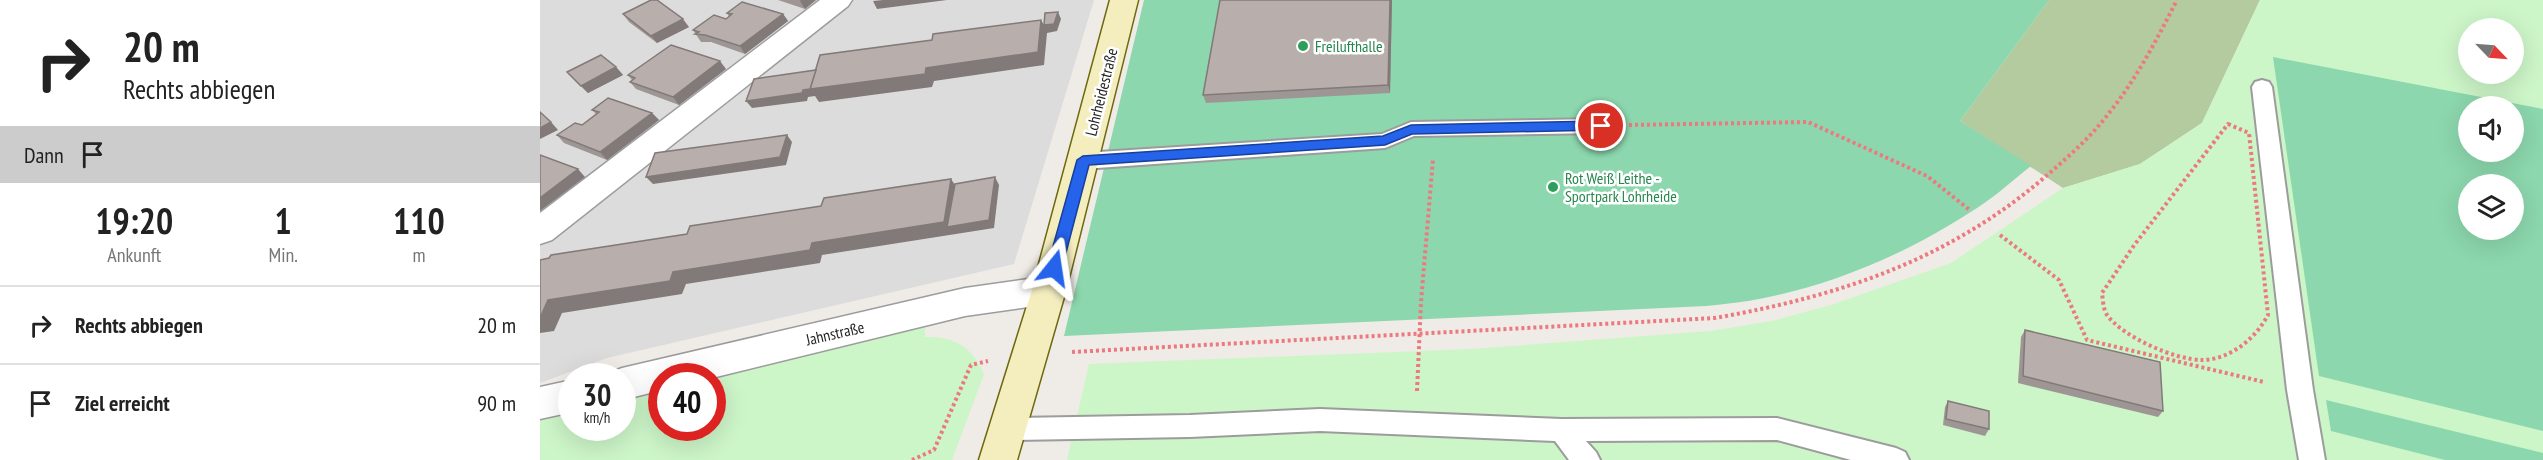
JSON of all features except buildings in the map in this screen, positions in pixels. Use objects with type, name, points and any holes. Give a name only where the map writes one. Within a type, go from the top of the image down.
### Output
[{"type":"street","points":[[540,231],[838,0]]},
{"type":"street","name":"Lohrheidestraße","points":[[1004,444],[1049,290],[1124,0]]},
{"type":"street","name":"Jahnstraße","points":[[636,381],[965,302],[1049,290]]},
{"type":"street","points":[[540,403],[558,399]]},
{"type":"lane","points":[[2262,87],[2300,390],[2312,460]]},
{"type":"lane","points":[[1083,160],[1385,141],[1411,129],[1601,126]]},
{"type":"lane","points":[[1004,444],[1190,426],[1320,420],[1562,430],[1777,429],[1896,460]]},
{"type":"lane","points":[[1562,430],[1587,460]]},
{"type":"path","points":[[912,460],[934,450],[971,365],[1006,356],[1715,318],[1773,309],[1887,274],[1938,252],[1989,220],[2039,183],[2098,128],[2140,70],[2177,0]]},
{"type":"path","points":[[1601,126],[1808,123],[1927,176],[1971,211]]},
{"type":"path","points":[[2228,124],[2249,133],[2267,302],[2268,315],[2258,333],[2227,355],[2203,360],[2176,354],[2145,343],[2119,327],[2105,314],[2102,293],[2135,244],[2228,124]]},
{"type":"path","points":[[1419,423],[1417,370],[1433,129]]},
{"type":"path","points":[[2000,235],[2059,280],[2087,340],[2161,360],[2300,390]]},
{"type":"shaded area","points":[[540,0],[1094,0],[1014,264],[594,363],[558,363],[558,376],[540,383]]},
{"type":"green space","name":"Rot Weiß Leithe - Sportpark Lohrheide","points":[[1144,0],[2049,0],[1960,121],[2031,166],[1984,203],[1927,238],[1875,263],[1820,284],[1757,299],[1706,306],[1064,336]]},
{"type":"green space","points":[[2049,0],[2260,0],[2202,123],[2140,164],[2063,188],[1960,121]]},
{"type":"green space","points":[[2260,0],[2543,0],[2543,460],[1067,460],[1089,364],[1472,349],[1711,331],[1772,321],[1831,305],[1951,263],[2063,188],[2140,164],[2202,123]]},
{"type":"green space","points":[[2273,57],[2476,96],[2458,96],[2458,162],[2524,162],[2524,105],[2543,109],[2543,431],[2319,376]]},
{"type":"green space","points":[[925,327],[925,337],[954,341],[968,350],[984,374],[952,460],[540,460],[540,420],[558,415],[558,441],[636,441],[636,397],[648,393],[648,441],[726,441],[726,375]]},
{"type":"green space","points":[[2326,400],[2543,453],[2543,460],[2445,460],[2331,431]]},
{"type":"place","name":"Freilufthalle","points":[[1303,46]]},
{"type":"place","name":"Rot Weiß Leithe - Sportpark Lohrheide","points":[[1553,187]]},
{"type":"route","points":[[1054,268],[1083,160],[1385,141],[1411,129],[1601,126]]}]
